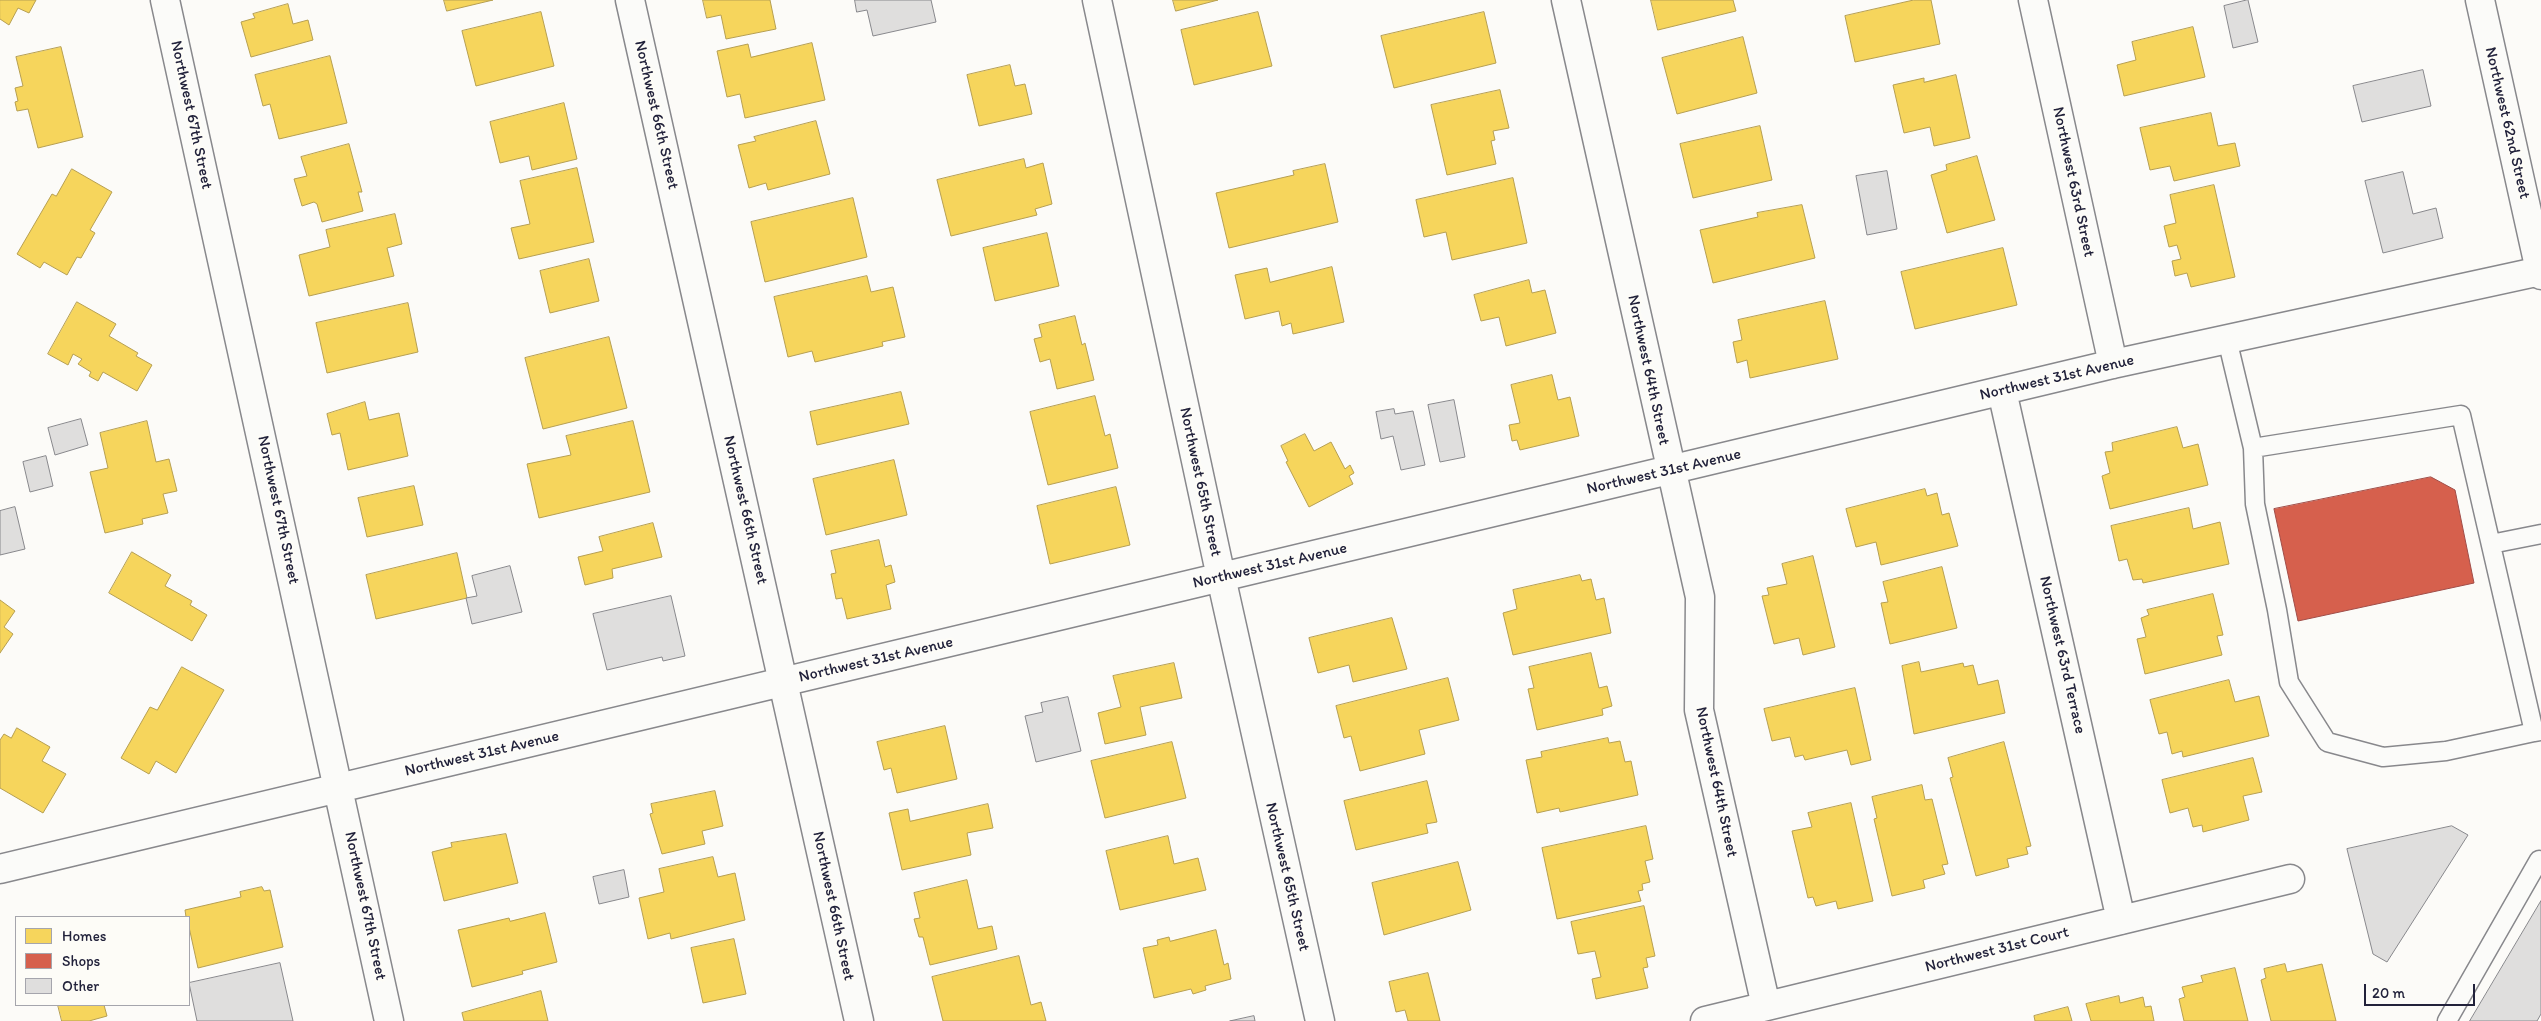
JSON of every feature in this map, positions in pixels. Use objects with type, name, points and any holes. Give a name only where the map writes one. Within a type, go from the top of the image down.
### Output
[{"type":"street","name":"Northwest 67th Street","points":[[165,0],[389,1021]]},
{"type":"street","name":"Northwest 66th Street","points":[[630,0],[859,1021]]},
{"type":"street","name":"Northwest 65th Street","points":[[1097,0],[1221,577],[1320,1021]]},
{"type":"street","name":"Northwest 64th Street","points":[[1566,0],[1700,597],[1699,710],[1766,1006]]},
{"type":"street","name":"Northwest 63rd Street","points":[[2034,0],[2113,364]]},
{"type":"street","name":"Northwest 62nd Street","points":[[2480,0],[2541,272]]},
{"type":"street","name":"Northwest 31st Avenue","points":[[0,869],[2113,364],[2541,272]]},
{"type":"street","name":"Northwest 63rd Terrace","points":[[2002,391],[2121,920]]},
{"type":"street","name":"Northwest 31st Court","points":[[1705,1021],[2290,879]]},
{"type":"lane","points":[[2227,339],[2254,448],[2256,504],[2289,682],[2327,742],[2383,757],[2446,751],[2537,732],[2461,415],[2254,448]]},
{"type":"lane","points":[[2491,544],[2541,534]]},
{"type":"lane","points":[[2447,1021],[2539,860],[2541,861]]},
{"type":"building: Homes","points":[[0,0],[36,0],[29,13],[18,8],[9,25],[0,19]]},
{"type":"building: Homes","points":[[444,0],[493,0],[447,11]]},
{"type":"building: Homes","points":[[703,0],[770,0],[776,29],[726,39],[721,15],[707,18]]},
{"type":"building: Homes","points":[[1173,0],[1218,0],[1176,11]]},
{"type":"building: Homes","points":[[1651,0],[1733,0],[1736,11],[1658,30]]},
{"type":"building: Homes","points":[[1914,0],[1931,0],[1940,44],[1855,62],[1845,16]]},
{"type":"building: Homes","points":[[288,4],[293,24],[308,20],[313,40],[251,57],[241,22],[255,18],[253,14]]},
{"type":"building: Homes","points":[[541,12],[554,66],[476,86],[462,31]]},
{"type":"building: Homes","points":[[1258,12],[1272,66],[1194,85],[1181,30]]},
{"type":"building: Homes","points":[[1484,12],[1496,63],[1394,88],[1381,36]]},
{"type":"building: Homes","points":[[2193,27],[2205,77],[2124,96],[2117,65],[2136,60],[2132,42]]},
{"type":"building: Homes","points":[[1743,37],[1757,93],[1677,114],[1662,58]]},
{"type":"building: Homes","points":[[812,43],[825,100],[745,118],[740,94],[727,97],[717,51],[748,44],[751,57]]},
{"type":"building: Homes","points":[[61,47],[83,137],[38,148],[28,109],[17,111],[15,102],[18,101],[15,88],[23,86],[16,57]]},
{"type":"building: Homes","points":[[330,56],[347,123],[279,139],[270,104],[263,106],[255,75]]},
{"type":"building: Homes","points":[[1010,65],[1015,86],[1025,84],[1032,114],[979,126],[967,75]]},
{"type":"building: Homes","points":[[1956,75],[1970,138],[1934,146],[1930,127],[1904,133],[1893,85],[1924,78],[1924,82]]},
{"type":"building: Homes","points":[[1500,90],[1509,128],[1493,131],[1495,140],[1491,141],[1496,164],[1447,175],[1431,105]]},
{"type":"building: Homes","points":[[564,103],[577,159],[532,170],[529,156],[500,163],[490,122]]},
{"type":"building: Homes","points":[[2211,113],[2218,146],[2235,143],[2240,166],[2174,181],[2170,166],[2150,170],[2140,128]]},
{"type":"building: Homes","points":[[816,121],[830,174],[768,190],[766,183],[749,188],[738,145],[756,141],[754,137]]},
{"type":"building: Homes","points":[[1760,126],[1772,180],[1693,198],[1680,144]]},
{"type":"building: Homes","points":[[349,144],[362,192],[358,192],[363,211],[322,222],[317,204],[314,202],[302,206],[294,179],[307,176],[301,157]]},
{"type":"building: Homes","points":[[1977,156],[1995,220],[1947,233],[1931,175],[1947,170],[1946,165]]},
{"type":"building: Homes","points":[[1024,159],[1026,168],[1043,163],[1052,204],[1035,209],[1037,215],[951,236],[937,180]]},
{"type":"building: Homes","points":[[1325,164],[1338,222],[1229,248],[1216,193],[1294,175],[1293,171]]},
{"type":"building: Homes","points":[[577,168],[594,242],[519,259],[511,228],[530,224],[520,181]]},
{"type":"building: Homes","points":[[72,169],[112,192],[90,230],[95,233],[81,258],[77,257],[67,275],[44,262],[40,268],[17,254],[52,194],[56,196]]},
{"type":"building: Homes","points":[[1513,178],[1527,243],[1452,260],[1446,232],[1424,237],[1416,200]]},
{"type":"building: Homes","points":[[2214,185],[2235,277],[2191,287],[2187,273],[2175,276],[2172,261],[2181,259],[2177,245],[2169,247],[2164,226],[2176,223],[2170,195]]},
{"type":"building: Homes","points":[[853,198],[867,257],[765,282],[751,222]]},
{"type":"building: Homes","points":[[1802,205],[1815,258],[1713,283],[1700,230],[1758,217],[1757,213]]},
{"type":"building: Homes","points":[[395,214],[402,244],[387,248],[394,276],[309,296],[299,255],[330,247],[326,230]]},
{"type":"building: Homes","points":[[1047,233],[1059,286],[995,301],[983,248]]},
{"type":"building: Homes","points":[[2003,248],[2017,305],[1915,329],[1901,272]]},
{"type":"building: Homes","points":[[589,259],[599,301],[550,313],[540,271]]},
{"type":"building: Homes","points":[[1332,267],[1344,322],[1293,334],[1291,323],[1282,326],[1279,311],[1245,319],[1235,275],[1267,268],[1270,282]]},
{"type":"building: Homes","points":[[867,276],[871,292],[893,287],[905,337],[882,342],[883,346],[815,362],[812,351],[788,357],[774,297]]},
{"type":"building: Homes","points":[[1529,280],[1532,293],[1545,290],[1556,333],[1506,346],[1499,317],[1481,321],[1474,295]]},
{"type":"building: Homes","points":[[1825,301],[1838,359],[1750,378],[1747,360],[1737,363],[1733,342],[1742,340],[1738,320]]},
{"type":"building: Homes","points":[[77,302],[116,324],[109,336],[138,353],[136,356],[152,365],[137,391],[103,372],[98,381],[89,376],[91,372],[78,364],[82,359],[73,354],[68,365],[48,354]]},
{"type":"building: Homes","points":[[408,303],[418,352],[327,373],[316,323]]},
{"type":"building: Homes","points":[[1075,316],[1082,345],[1085,343],[1094,380],[1057,389],[1050,359],[1040,362],[1034,339],[1042,337],[1039,325]]},
{"type":"building: Homes","points":[[609,337],[627,408],[543,429],[525,358]]},
{"type":"building: Homes","points":[[1552,375],[1558,400],[1570,397],[1579,436],[1520,450],[1517,440],[1512,441],[1509,425],[1520,423],[1511,385]]},
{"type":"building: Homes","points":[[901,392],[909,424],[817,445],[810,412]]},
{"type":"building: Homes","points":[[1095,396],[1105,436],[1110,434],[1118,468],[1048,485],[1030,412]]},
{"type":"building: Homes","points":[[365,402],[369,420],[399,413],[408,456],[348,470],[340,433],[332,435],[327,414]]},
{"type":"building: Homes","points":[[147,421],[156,462],[169,459],[177,491],[163,494],[168,513],[142,519],[143,524],[105,533],[90,472],[108,468],[100,433]]},
{"type":"building: Homes","points":[[633,421],[650,492],[539,518],[527,464],[571,455],[566,436]]},
{"type":"building: Homes","points":[[2177,427],[2183,448],[2198,444],[2208,485],[2110,509],[2102,476],[2110,473],[2105,452],[2113,451],[2112,443]]},
{"type":"building: Homes","points":[[1305,434],[1314,451],[1331,442],[1345,469],[1350,465],[1354,473],[1349,476],[1353,484],[1309,507],[1286,462],[1288,461],[1281,446]]},
{"type":"building: Homes","points":[[894,460],[907,515],[826,535],[813,479]]},
{"type":"building: Homes","points":[[414,486],[423,525],[367,537],[358,498]]},
{"type":"building: Homes","points":[[1116,487],[1130,545],[1050,564],[1037,506]]},
{"type":"building: Homes","points":[[1925,489],[1927,496],[1937,493],[1942,515],[1949,513],[1958,546],[1881,565],[1876,542],[1856,547],[1846,509]]},
{"type":"building: Homes","points":[[2189,508],[2193,529],[2220,522],[2229,564],[2143,583],[2142,579],[2133,580],[2127,559],[2119,561],[2111,526]]},
{"type":"building: Homes","points":[[653,523],[662,557],[612,569],[613,578],[585,585],[578,557],[603,551],[599,537]]},
{"type":"building: Homes","points":[[879,540],[885,567],[891,565],[895,582],[886,585],[891,609],[847,619],[842,598],[836,599],[831,574],[836,573],[831,551]]},
{"type":"building: Homes","points":[[132,552],[171,575],[165,586],[192,601],[190,605],[207,615],[192,641],[109,593]]},
{"type":"building: Homes","points":[[457,553],[467,598],[376,619],[366,575]]},
{"type":"building: Homes","points":[[1813,556],[1835,647],[1803,655],[1799,638],[1774,644],[1762,596],[1769,595],[1767,588],[1787,584],[1782,564]]},
{"type":"building: Homes","points":[[1942,567],[1957,628],[1890,644],[1881,603],[1888,602],[1883,582]]},
{"type":"building: Homes","points":[[1580,575],[1582,581],[1591,579],[1596,600],[1604,598],[1611,633],[1513,655],[1503,613],[1517,609],[1513,590]]},
{"type":"building: Homes","points":[[2213,594],[2223,635],[2217,636],[2222,655],[2145,674],[2137,639],[2146,637],[2141,618],[2149,615],[2147,610]]},
{"type":"building: Homes","points":[[0,600],[15,611],[4,627],[13,634],[0,653]]},
{"type":"building: Homes","points":[[1392,618],[1407,669],[1353,682],[1349,665],[1318,673],[1309,638]]},
{"type":"building: Homes","points":[[1591,653],[1599,688],[1607,686],[1612,706],[1602,709],[1603,715],[1537,730],[1528,689],[1534,688],[1529,667]]},
{"type":"building: Homes","points":[[1919,662],[1921,672],[1963,663],[1964,667],[1973,665],[1978,685],[1998,680],[2005,713],[1914,734],[1902,666]]},
{"type":"building: Homes","points":[[1174,663],[1182,698],[1140,707],[1146,735],[1105,744],[1098,713],[1121,707],[1113,676]]},
{"type":"building: Homes","points":[[182,667],[224,690],[176,773],[156,761],[149,774],[121,758],[150,707],[157,710]]},
{"type":"building: Homes","points":[[1448,678],[1459,720],[1419,730],[1425,754],[1360,771],[1351,736],[1344,738],[1336,706]]},
{"type":"building: Homes","points":[[2229,680],[2235,702],[2259,696],[2269,736],[2183,757],[2182,751],[2172,754],[2167,732],[2159,734],[2150,700]]},
{"type":"building: Homes","points":[[1855,688],[1871,760],[1851,765],[1847,750],[1805,760],[1803,755],[1795,757],[1790,737],[1772,741],[1764,709]]},
{"type":"building: Homes","points":[[945,726],[957,779],[897,793],[891,768],[884,770],[877,742]]},
{"type":"building: Homes","points":[[17,728],[50,747],[42,761],[66,774],[43,813],[0,788],[0,740],[4,734],[11,738]]},
{"type":"building: Homes","points":[[1608,738],[1609,743],[1620,741],[1625,762],[1631,761],[1638,795],[1560,812],[1559,808],[1537,813],[1526,760],[1542,757],[1541,752]]},
{"type":"building: Homes","points":[[1172,742],[1186,798],[1105,818],[1091,761]]},
{"type":"building: Homes","points":[[2004,742],[2031,846],[2026,847],[2028,854],[2007,859],[2009,867],[1976,876],[1950,778],[1953,777],[1948,758]]},
{"type":"building: Homes","points":[[2253,758],[2262,792],[2243,796],[2249,820],[2203,832],[2202,825],[2193,827],[2188,808],[2170,813],[2162,780]]},
{"type":"building: Homes","points":[[1427,781],[1437,822],[1426,824],[1428,833],[1356,850],[1344,801]]},
{"type":"building: Homes","points":[[1922,785],[1925,800],[1932,799],[1948,864],[1942,865],[1945,874],[1923,880],[1925,888],[1892,896],[1874,819],[1877,818],[1872,797]]},
{"type":"building: Homes","points":[[715,791],[723,826],[702,831],[705,844],[662,854],[650,814],[653,813],[651,804]]},
{"type":"building: Homes","points":[[1851,803],[1873,901],[1838,909],[1836,901],[1816,906],[1813,897],[1808,898],[1792,831],[1812,827],[1808,813]]},
{"type":"building: Homes","points":[[988,804],[993,828],[967,833],[971,855],[902,870],[889,813],[908,809],[910,821]]},
{"type":"building: Homes","points":[[1646,826],[1653,859],[1645,861],[1650,882],[1642,884],[1643,890],[1638,891],[1641,901],[1557,919],[1542,848]]},
{"type":"building: Homes","points":[[506,834],[518,883],[444,901],[432,852],[452,847],[451,843]]},
{"type":"building: Homes","points":[[1168,836],[1174,864],[1198,858],[1206,890],[1120,910],[1106,851]]},
{"type":"building: Homes","points":[[713,857],[718,877],[735,873],[745,920],[671,939],[670,933],[648,939],[639,898],[664,892],[659,869]]},
{"type":"building: Homes","points":[[1458,862],[1471,910],[1384,935],[1372,883]]},
{"type":"building: Homes","points":[[967,880],[978,929],[992,926],[997,949],[930,965],[923,937],[919,937],[914,919],[920,918],[914,893]]},
{"type":"building: Homes","points":[[262,887],[264,891],[270,890],[283,947],[198,968],[190,932],[190,916],[186,916],[185,910],[241,897],[240,892]]},
{"type":"building: Homes","points":[[1644,906],[1655,956],[1646,958],[1648,967],[1643,968],[1648,988],[1596,999],[1592,979],[1601,977],[1595,951],[1578,954],[1571,922]]},
{"type":"building: Homes","points":[[545,913],[557,962],[522,971],[523,974],[472,987],[458,930],[509,918],[510,921]]},
{"type":"building: Homes","points":[[1216,930],[1224,965],[1228,963],[1231,979],[1205,986],[1206,990],[1193,994],[1191,989],[1154,998],[1143,948],[1158,945],[1157,940],[1169,937],[1170,941]]},
{"type":"building: Homes","points":[[734,939],[746,994],[703,1003],[691,948]]},
{"type":"building: Homes","points":[[1019,956],[1031,1005],[1041,1002],[1046,1021],[943,1021],[932,977]]},
{"type":"building: Homes","points":[[2285,964],[2287,972],[2322,964],[2336,1021],[2271,1021],[2261,980],[2266,978],[2264,969]]},
{"type":"building: Homes","points":[[2235,968],[2248,1021],[2184,1021],[2179,999],[2185,997],[2182,987],[2203,982],[2201,976]]},
{"type":"building: Homes","points":[[1428,973],[1440,1021],[1408,1021],[1405,1010],[1396,1012],[1389,982]]},
{"type":"building: Homes","points":[[541,991],[548,1021],[464,1021],[462,1013]]},
{"type":"building: Homes","points":[[2119,996],[2120,1003],[2143,997],[2145,1007],[2151,1006],[2154,1021],[2091,1021],[2086,1004]]},
{"type":"building: Homes","points":[[58,1006],[104,1006],[107,1016],[89,1021],[62,1021]]},
{"type":"building: Homes","points":[[2068,1007],[2072,1021],[2035,1021],[2034,1016]]},
{"type":"building: Shops","points":[[2431,477],[2455,490],[2474,583],[2298,621],[2274,509]]},
{"type":"building: Other","points":[[855,0],[931,0],[936,22],[873,36],[867,10],[857,12]]},
{"type":"building: Other","points":[[2248,0],[2258,42],[2233,48],[2224,6]]},
{"type":"building: Other","points":[[2423,70],[2431,106],[2362,122],[2353,86]]},
{"type":"building: Other","points":[[1887,171],[1897,229],[1867,235],[1856,176]]},
{"type":"building: Other","points":[[2403,172],[2413,214],[2436,208],[2443,238],[2383,253],[2365,181]]},
{"type":"building: Other","points":[[1454,400],[1465,457],[1440,462],[1428,405]]},
{"type":"building: Other","points":[[1394,409],[1395,414],[1413,411],[1425,465],[1401,470],[1393,436],[1381,439],[1376,412]]},
{"type":"building: Other","points":[[81,419],[88,445],[55,455],[48,428]]},
{"type":"building: Other","points":[[46,456],[53,486],[30,492],[23,462]]},
{"type":"building: Other","points":[[15,507],[25,549],[0,555],[0,511]]},
{"type":"building: Other","points":[[510,566],[522,612],[472,624],[466,598],[477,596],[472,576]]},
{"type":"building: Other","points":[[671,596],[685,656],[663,661],[662,657],[607,670],[593,614]]},
{"type":"building: Other","points":[[1068,697],[1081,751],[1036,762],[1025,716],[1043,712],[1041,703]]},
{"type":"building: Other","points":[[2452,826],[2468,835],[2387,962],[2373,954],[2347,849]]},
{"type":"building: Other","points":[[624,870],[629,897],[599,904],[593,877]]},
{"type":"building: Other","points":[[2541,901],[2541,1014],[2537,1021],[2470,1021]]},
{"type":"building: Other","points":[[280,963],[293,1021],[197,1021],[190,983]]},
{"type":"building: Other","points":[[1254,1016],[1255,1021],[1230,1021]]}]
